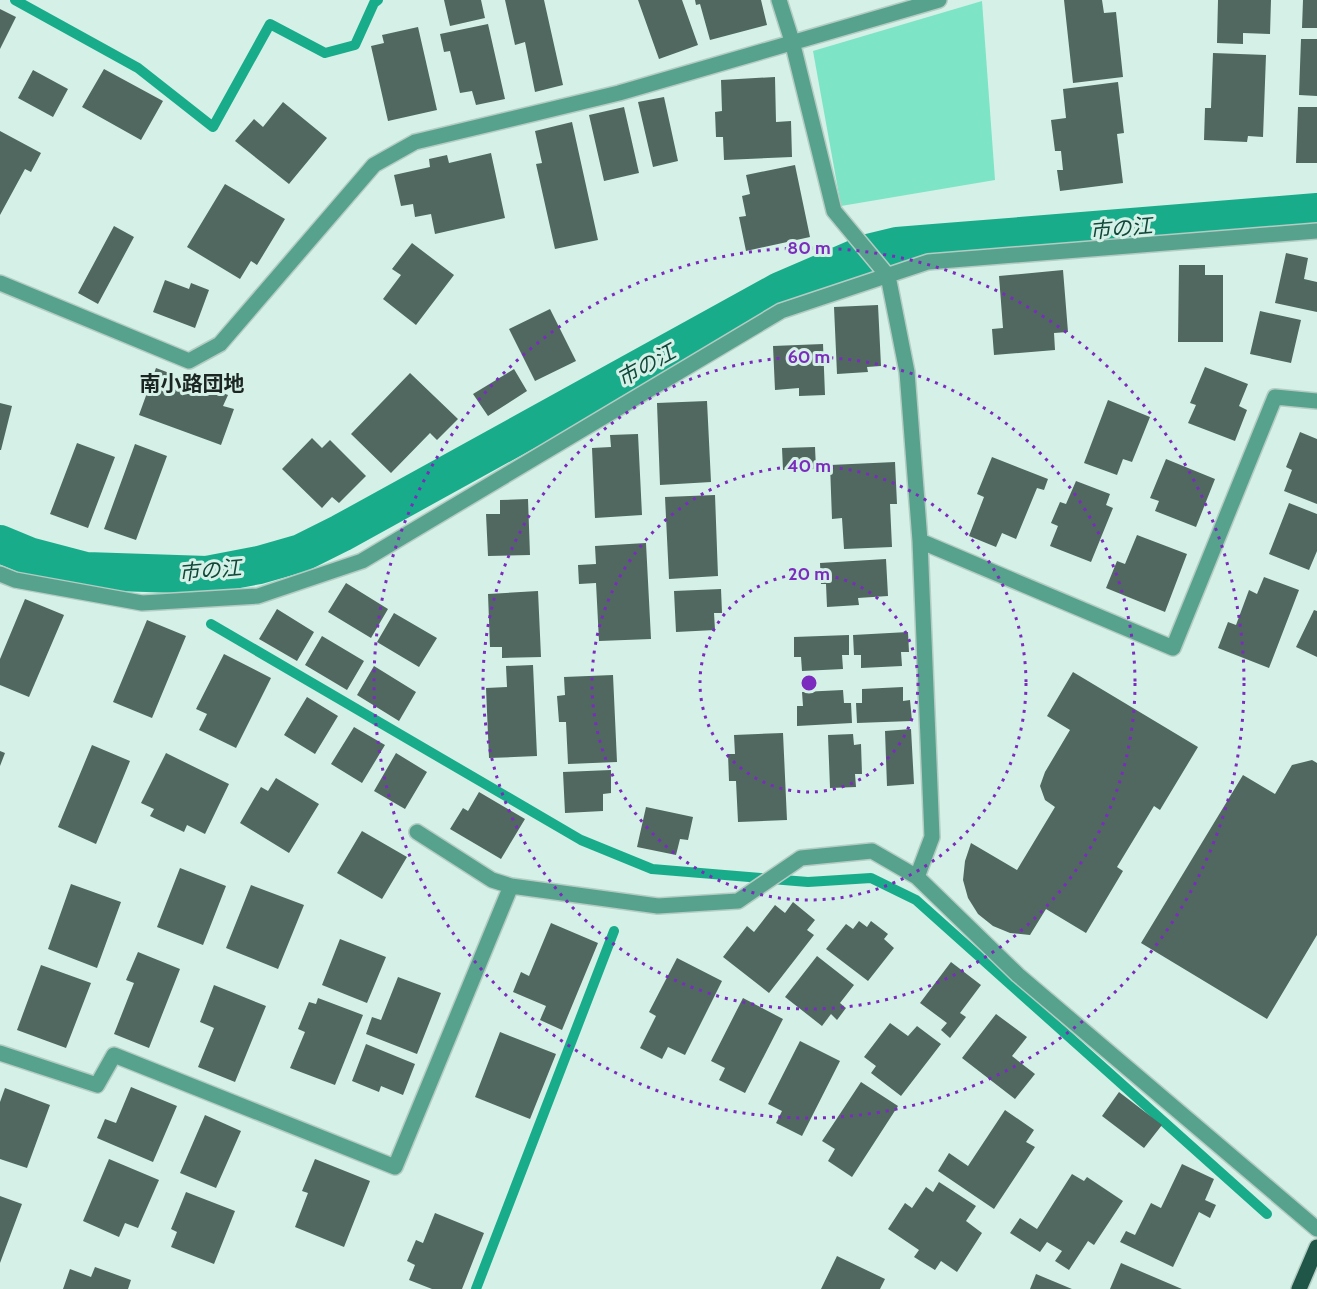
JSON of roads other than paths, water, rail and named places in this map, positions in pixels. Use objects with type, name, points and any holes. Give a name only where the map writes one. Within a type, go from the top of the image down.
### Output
[{"type":"main road","points":[[1299,1289],[1317,1247]]},
{"type":"street","points":[[779,0],[792,41],[834,211],[888,276],[907,372],[920,542],[932,837],[917,877]]},
{"type":"street","points":[[0,283],[189,361],[220,344],[374,165],[415,142],[619,93],[939,0]]},
{"type":"street","points":[[0,574],[15,580],[142,603],[258,596],[362,561],[781,311],[928,262],[1317,231]]},
{"type":"street","points":[[920,542],[1173,648],[1275,397],[1317,401]]},
{"type":"street","points":[[417,832],[492,880],[511,886],[658,906],[738,901],[801,858],[872,851],[917,877],[1018,975],[1317,1229]]},
{"type":"street","points":[[0,1053],[97,1084],[114,1055],[395,1167],[511,886]]},
{"type":"waterway","points":[[15,0],[138,68],[213,127],[270,24],[325,53],[355,45],[374,3],[378,0]]},
{"type":"waterway","name":"市の江","points":[[0,544],[29,556],[86,571],[207,575],[259,565],[301,553],[341,533],[780,291],[868,253],[897,246],[1317,212]]},
{"type":"waterway","points":[[211,624],[581,840],[652,869],[808,882],[871,878],[916,900],[1267,1214]]},
{"type":"waterway","points":[[476,1289],[614,931]]},
{"type":"district","name":"南小路団地","points":[[192,383]]}]
